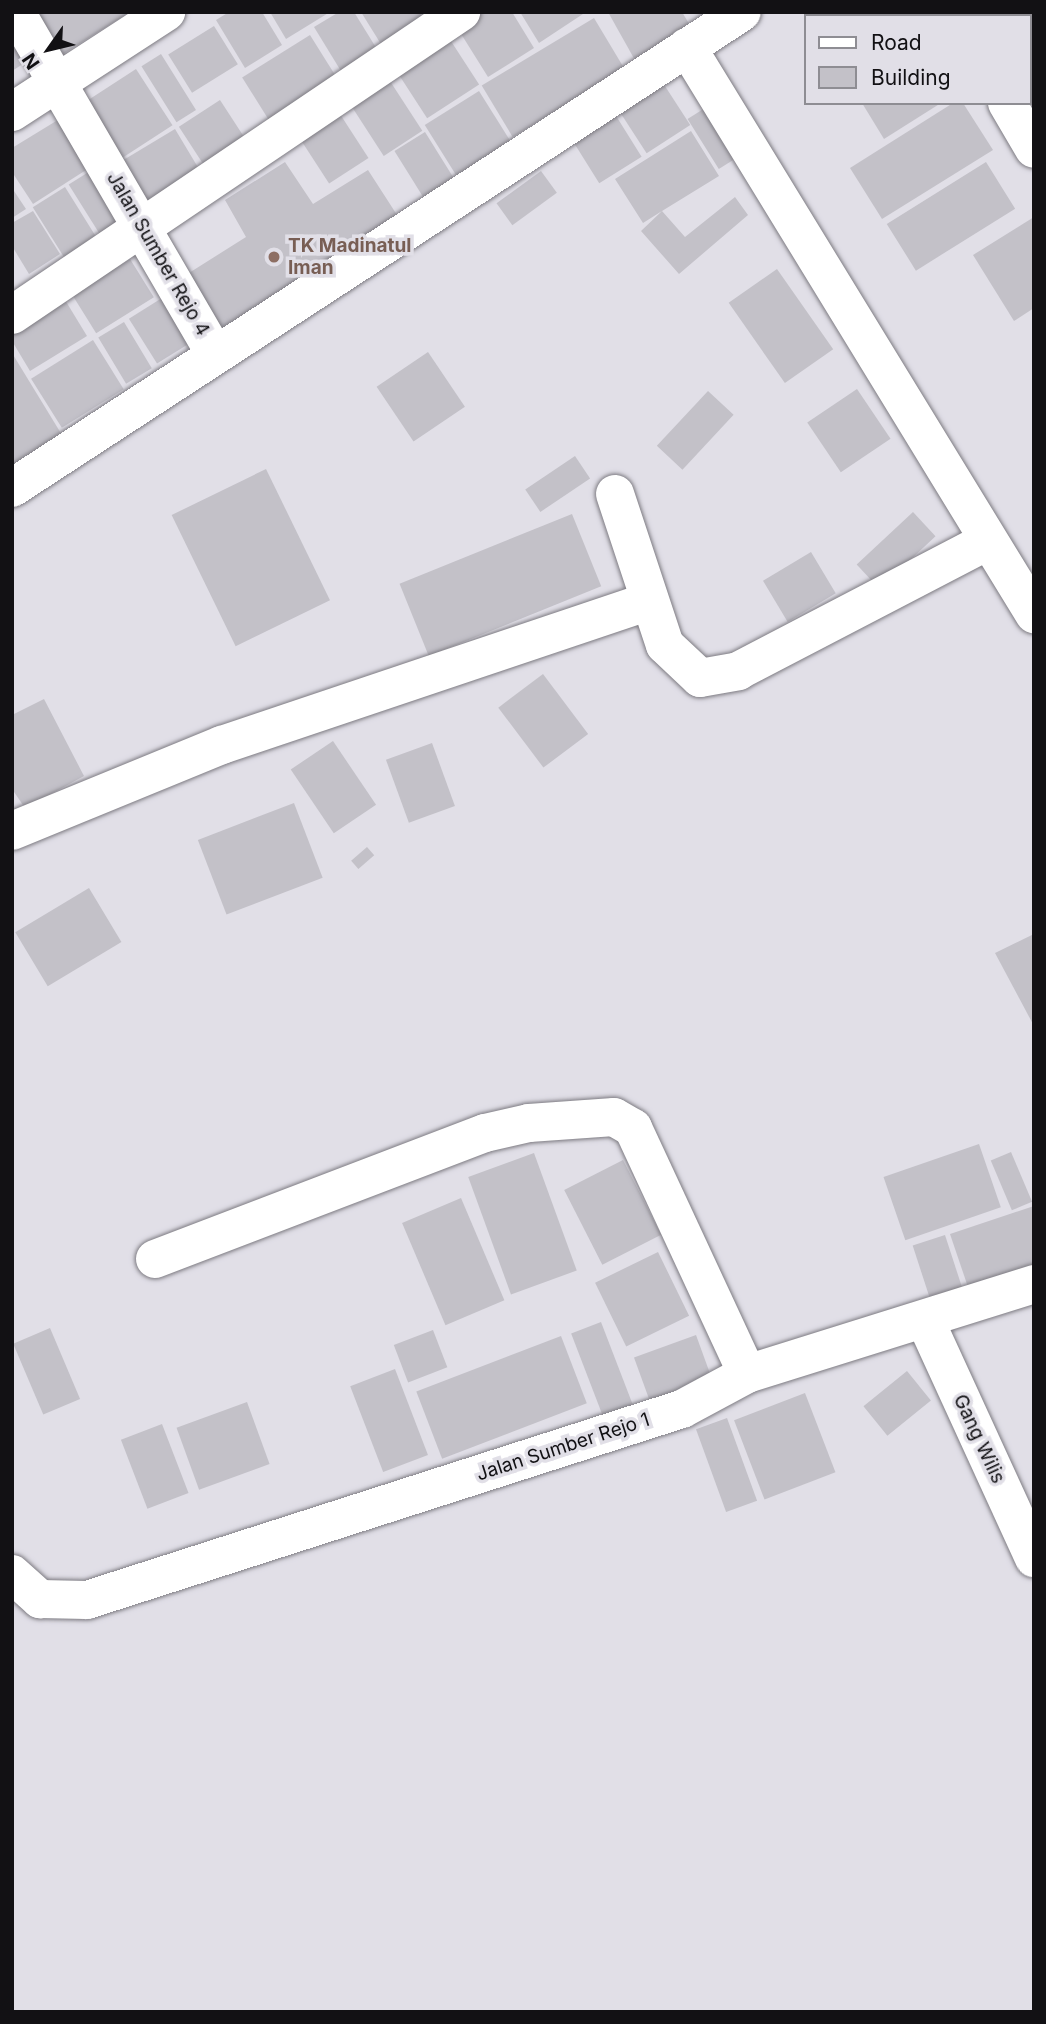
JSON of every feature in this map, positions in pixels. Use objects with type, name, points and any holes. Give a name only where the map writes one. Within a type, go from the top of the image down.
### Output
[{"type":"street","name":"Jalan Sumber Rejo 4","points":[[16,12],[215,354],[742,12]]},
{"type":"street","points":[[12,112],[166,12]]},
{"type":"street","points":[[12,315],[144,231],[461,12]]},
{"type":"street","points":[[687,47],[986,542],[1034,614]]},
{"type":"street","points":[[1008,105],[1034,149]]},
{"type":"street","points":[[12,488],[215,354]]},
{"type":"street","points":[[615,494],[665,645],[682,666],[700,678],[717,677],[763,659],[986,542]]},
{"type":"street","points":[[12,831],[222,745],[649,601]]},
{"type":"street","points":[[155,1259],[485,1133],[528,1123],[614,1117],[633,1128],[747,1374]]},
{"type":"street","name":"Jalan Sumber Rejo 1","points":[[12,1574],[40,1599],[87,1600],[682,1409],[747,1374],[1034,1284]]},
{"type":"street","name":"Gang Wilis","points":[[925,1320],[1034,1558]]},
{"type":"building","points":[[37,12],[130,12],[63,54]]},
{"type":"building","points":[[229,12],[262,12],[282,45],[245,68],[216,20]]},
{"type":"building","points":[[270,12],[330,12],[286,39]]},
{"type":"building","points":[[339,12],[354,12],[380,54],[344,76],[314,27]]},
{"type":"building","points":[[361,12],[419,12],[426,23],[384,49]]},
{"type":"building","points":[[484,12],[512,12],[534,48],[488,77],[458,29]]},
{"type":"building","points":[[520,12],[586,12],[539,43]]},
{"type":"building","points":[[608,12],[682,12],[691,27],[636,62]]},
{"type":"building","points":[[1034,12],[1034,76],[1032,14],[1019,14]]},
{"type":"building","points":[[594,18],[625,69],[513,137],[482,85]]},
{"type":"building","points":[[214,26],[238,64],[192,93],[168,55]]},
{"type":"building","points":[[310,35],[338,79],[270,121],[242,77]]},
{"type":"building","points":[[447,35],[479,84],[427,118],[395,69]]},
{"type":"building","points":[[12,40],[26,62],[12,71]]},
{"type":"building","points":[[161,54],[196,110],[176,122],[141,66]]},
{"type":"building","points":[[136,69],[172,125],[116,162],[80,105]]},
{"type":"building","points":[[388,78],[422,131],[384,156],[349,103]]},
{"type":"building","points":[[663,83],[690,125],[647,153],[619,111]]},
{"type":"building","points":[[479,91],[512,144],[458,177],[425,125]]},
{"type":"building","points":[[220,100],[245,139],[204,165],[179,127]]},
{"type":"building","points":[[713,103],[744,153],[719,169],[688,119]]},
{"type":"building","points":[[863,105],[938,105],[884,139]]},
{"type":"building","points":[[950,105],[964,105],[993,150],[882,219],[850,168]]},
{"type":"building","points":[[338,111],[368,158],[329,184],[299,137]]},
{"type":"building","points":[[613,111],[642,157],[599,183],[571,137]]},
{"type":"building","points":[[66,115],[97,163],[33,204],[12,172],[12,148]]},
{"type":"building","points":[[175,129],[200,170],[144,204],[119,162]]},
{"type":"building","points":[[691,131],[719,176],[643,223],[615,179]]},
{"type":"building","points":[[425,132],[457,183],[426,202],[394,151]]},
{"type":"building","name":"TK Madinatul Iman","points":[[285,162],[313,204],[368,170],[399,218],[213,334],[181,278],[246,237],[225,200]]},
{"type":"building","points":[[986,162],[1015,209],[916,271],[887,224]]},
{"type":"building","points":[[95,168],[126,218],[100,234],[69,184]]},
{"type":"building","points":[[541,171],[557,193],[512,225],[497,203]]},
{"type":"building","points":[[65,187],[104,249],[71,269],[33,207]]},
{"type":"building","points":[[12,188],[26,209],[12,218]]},
{"type":"building","points":[[735,197],[748,215],[679,274],[641,231],[662,211],[685,237]]},
{"type":"building","points":[[33,211],[60,254],[29,274],[12,246],[12,223]]},
{"type":"building","points":[[1034,217],[1034,308],[1014,321],[973,255]]},
{"type":"building","points":[[130,259],[154,297],[96,333],[72,295]]},
{"type":"building","points":[[777,269],[833,349],[785,383],[729,303]]},
{"type":"building","points":[[62,295],[87,336],[30,371],[12,341],[12,325]]},
{"type":"building","points":[[162,298],[190,343],[157,364],[129,319]]},
{"type":"building","points":[[124,322],[152,368],[126,384],[98,337]]},
{"type":"building","points":[[93,340],[124,389],[62,428],[31,379]]},
{"type":"building","points":[[428,352],[465,407],[414,441],[377,387]]},
{"type":"building","points":[[12,353],[62,435],[12,466]]},
{"type":"building","points":[[857,389],[891,439],[841,472],[807,423]]},
{"type":"building","points":[[708,391],[734,415],[682,470],[657,446]]},
{"type":"building","points":[[575,456],[590,478],[540,512],[525,490]]},
{"type":"building","points":[[266,469],[330,600],[236,646],[172,515]]},
{"type":"building","points":[[913,512],[936,536],[879,589],[857,565]]},
{"type":"building","points":[[572,514],[601,586],[429,656],[400,584]]},
{"type":"building","points":[[811,552],[836,593],[788,622],[763,581]]},
{"type":"building","points":[[543,674],[588,734],[543,768],[498,708]]},
{"type":"building","points":[[44,699],[84,776],[25,808],[12,789],[12,715]]},
{"type":"building","points":[[333,741],[376,805],[334,833],[291,770]]},
{"type":"building","points":[[432,743],[455,806],[409,823],[386,760]]},
{"type":"building","points":[[294,803],[323,878],[227,915],[198,840]]},
{"type":"building","points":[[367,847],[374,855],[358,869],[351,861]]},
{"type":"building","points":[[89,888],[121,942],[48,986],[15,932]]},
{"type":"building","points":[[1034,934],[1034,1026],[995,953]]},
{"type":"building","points":[[979,1144],[1001,1207],[905,1240],[884,1177]]},
{"type":"building","points":[[1011,1152],[1032,1202],[1012,1210],[991,1161]]},
{"type":"building","points":[[534,1153],[577,1270],[511,1294],[468,1177]]},
{"type":"building","points":[[623,1160],[661,1235],[602,1265],[564,1190]]},
{"type":"building","points":[[461,1198],[504,1300],[445,1325],[402,1223]]},
{"type":"building","points":[[1034,1206],[1034,1271],[970,1293],[950,1234]]},
{"type":"building","points":[[945,1235],[963,1291],[931,1302],[913,1246]]},
{"type":"building","points":[[658,1252],[689,1316],[626,1347],[595,1283]]},
{"type":"building","points":[[601,1322],[633,1405],[603,1417],[571,1333]]},
{"type":"building","points":[[50,1328],[80,1399],[43,1415],[13,1344]]},
{"type":"building","points":[[433,1330],[447,1367],[408,1382],[394,1345]]},
{"type":"building","points":[[696,1335],[715,1387],[653,1409],[634,1358]]},
{"type":"building","points":[[561,1336],[587,1403],[442,1459],[416,1392]]},
{"type":"building","points":[[395,1369],[428,1455],[383,1472],[350,1386]]},
{"type":"building","points":[[907,1371],[931,1401],[887,1436],[863,1406]]},
{"type":"building","points":[[805,1393],[835,1472],[765,1500],[734,1420]]},
{"type":"building","points":[[247,1402],[270,1464],[199,1490],[177,1428]]},
{"type":"building","points":[[727,1418],[757,1501],[726,1512],[696,1429]]},
{"type":"building","points":[[162,1424],[189,1493],[147,1509],[121,1440]]},
{"type":"place","name":"TK Madinatul Iman","points":[[274,257]]}]
